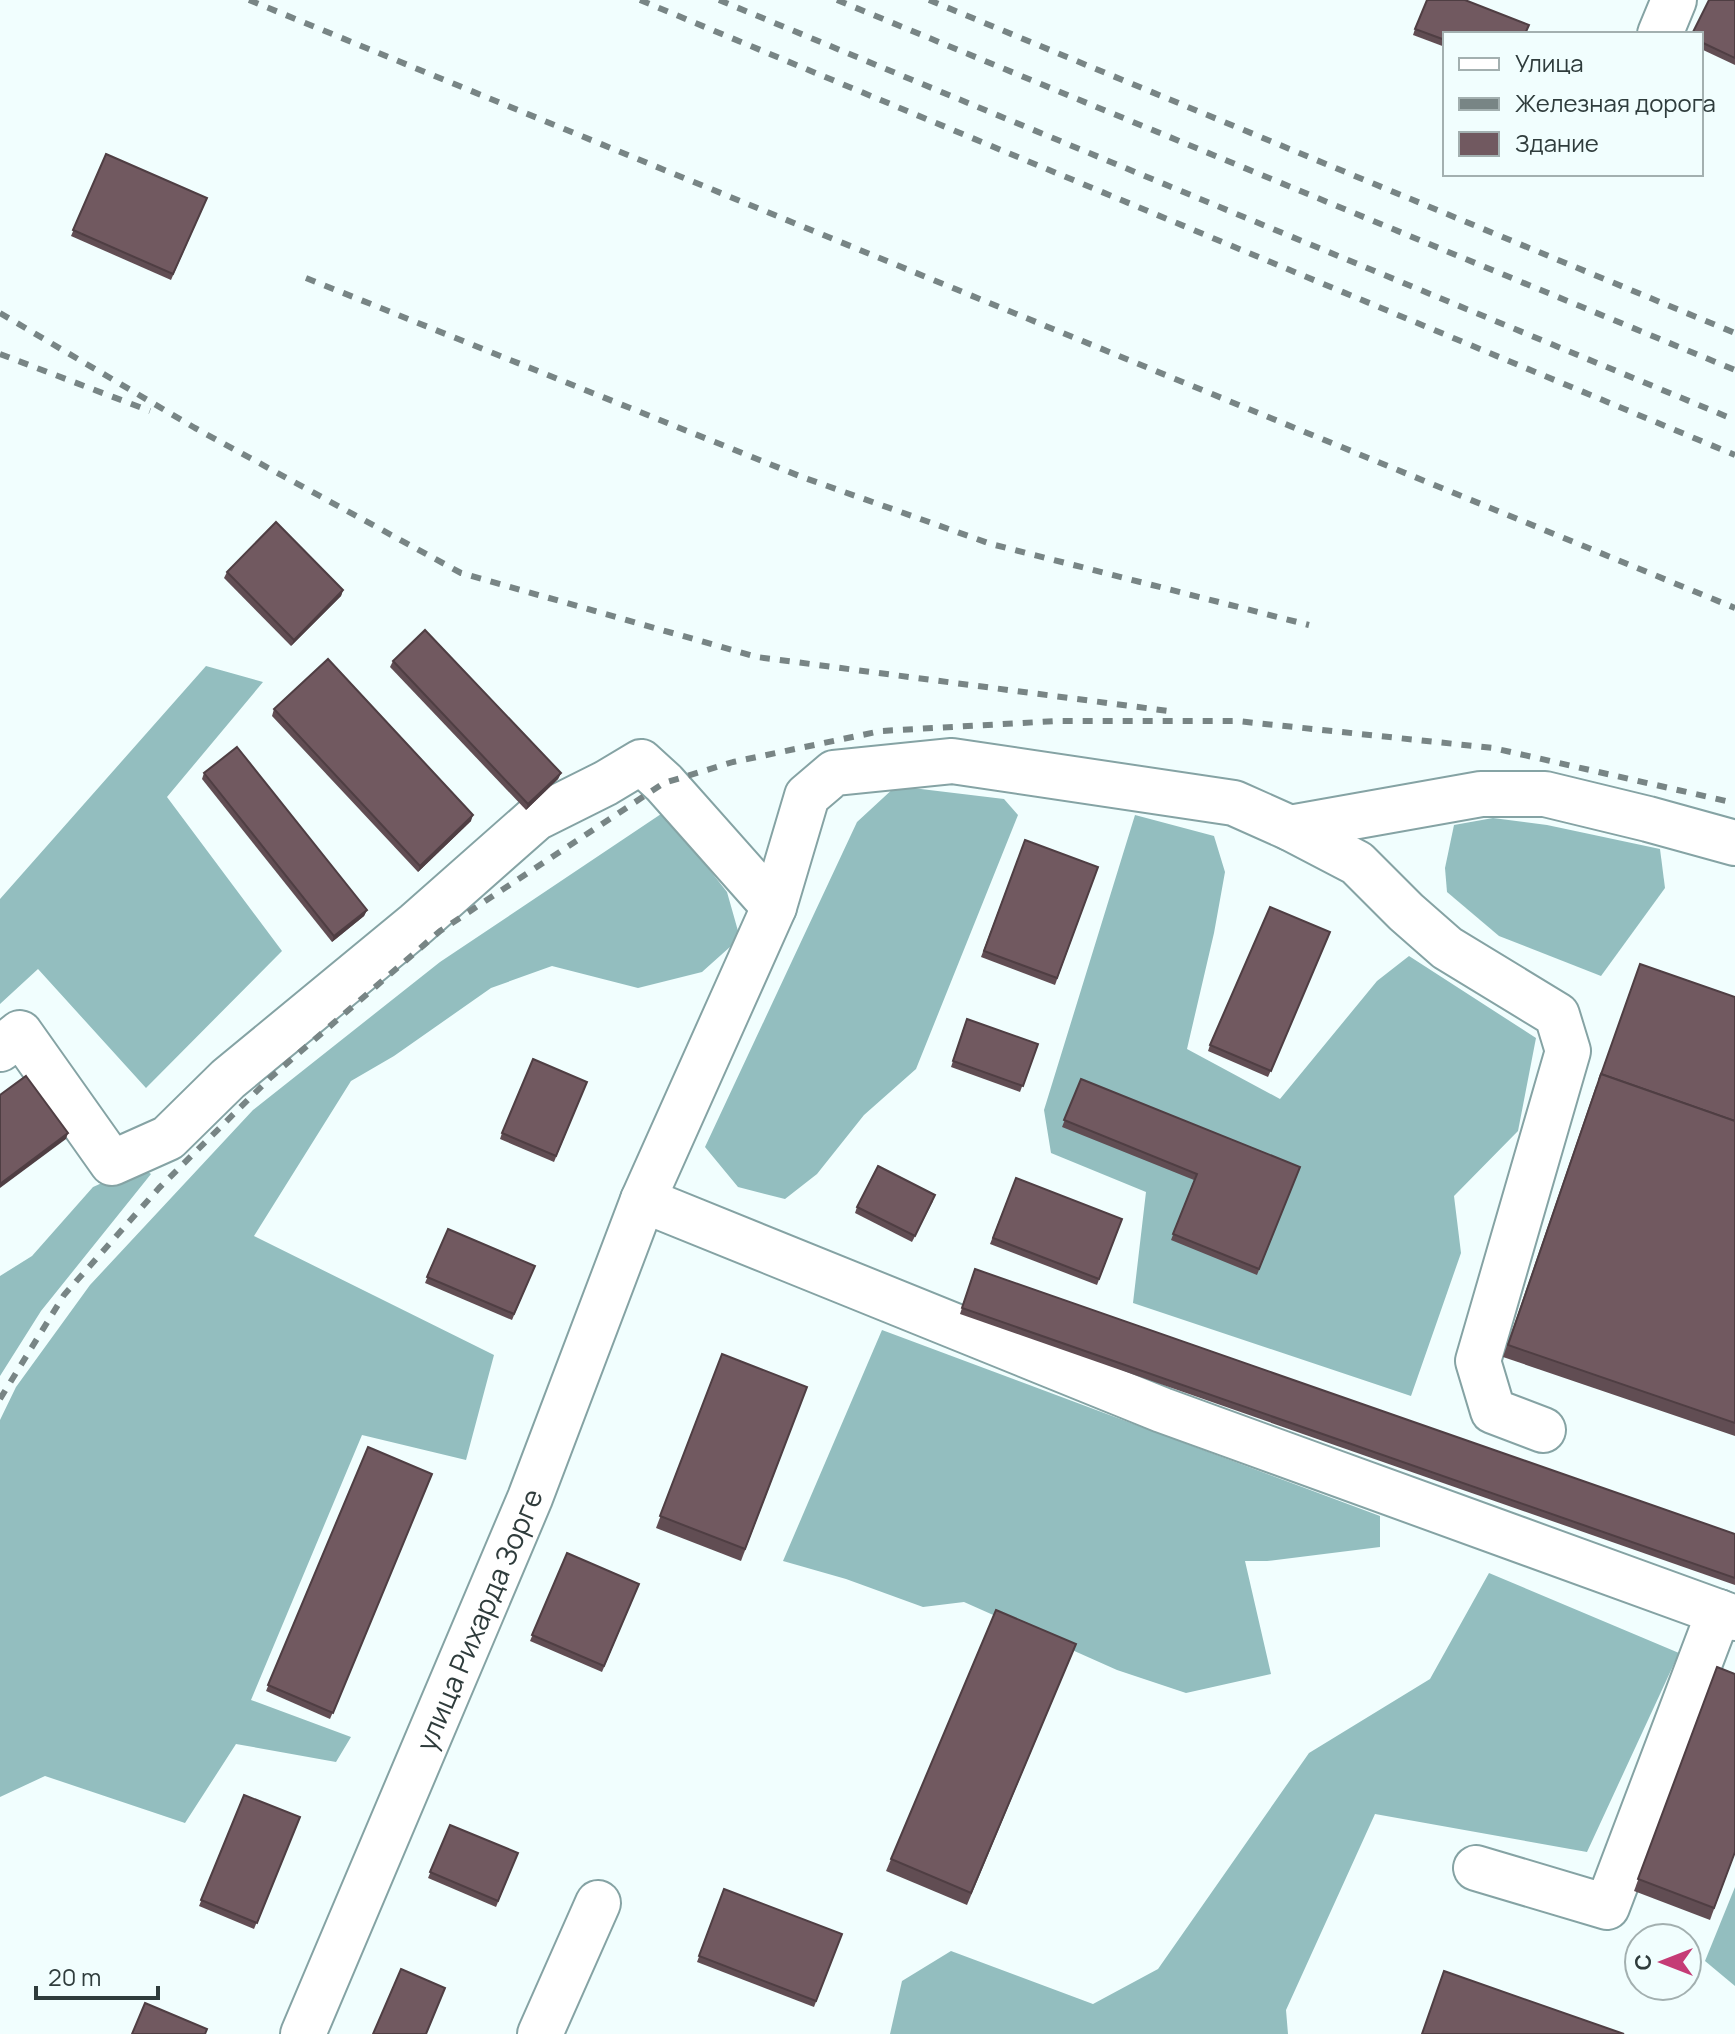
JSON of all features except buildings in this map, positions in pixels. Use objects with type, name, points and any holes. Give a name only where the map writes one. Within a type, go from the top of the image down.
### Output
[{"type":"street","points":[[1661,32],[1674,0]]},
{"type":"street","name":"улица Рихарда Зорге","points":[[303,2034],[530,1498],[643,1200],[774,907],[807,796],[834,773],[952,761],[1234,803],[1357,863],[1447,948],[1557,1015],[1568,1051],[1478,1361],[1493,1411],[1543,1430]]},
{"type":"street","points":[[0,1049],[20,1033],[112,1163],[168,1138],[228,1079],[416,924],[536,818],[641,762],[664,783],[774,907]]},
{"type":"street","points":[[1290,828],[1481,794],[1545,794],[1735,843]]},
{"type":"street","points":[[643,1200],[1162,1410],[1727,1615],[1607,1907],[1476,1868]]},
{"type":"street","points":[[540,2034],[598,1903]]},
{"type":"shaded area","points":[[206,666],[263,682],[167,797],[282,951],[146,1088],[38,969],[0,1004],[0,899]]},
{"type":"shaded area","points":[[896,786],[1004,799],[1018,815],[916,1069],[864,1115],[817,1174],[785,1199],[738,1187],[705,1147],[857,822]]},
{"type":"shaded area","points":[[664,812],[727,892],[740,938],[702,972],[638,988],[552,966],[491,988],[394,1056],[351,1081],[254,1236],[494,1355],[466,1460],[362,1435],[251,1700],[351,1737],[336,1762],[236,1744],[185,1823],[45,1776],[0,1797],[0,1420],[16,1387],[90,1285],[253,1110],[440,962]]},
{"type":"shaded area","points":[[1135,815],[1214,836],[1225,872],[1187,1049],[1280,1099],[1377,981],[1409,956],[1536,1038],[1518,1131],[1454,1196],[1461,1253],[1411,1396],[1133,1303],[1146,1192],[1051,1153],[1044,1110]]},
{"type":"shaded area","points":[[1493,818],[1547,825],[1660,849],[1665,888],[1601,976],[1499,936],[1447,892],[1445,868],[1454,825]]},
{"type":"shaded area","points":[[140,1166],[151,1174],[41,1311],[0,1376],[0,1276],[32,1256],[93,1187]]},
{"type":"shaded area","points":[[882,1330],[1380,1516],[1380,1547],[1245,1561],[1271,1674],[1186,1693],[1117,1670],[964,1602],[923,1607],[846,1579],[783,1561]]},
{"type":"shaded area","points":[[1489,1573],[1679,1653],[1587,1852],[1375,1814],[1286,2010],[1288,2034],[890,2034],[902,1981],[951,1951],[1093,2004],[1158,1969],[1309,1753],[1430,1679]]},
{"type":"shaded area","points":[[1735,1887],[1735,1986],[1705,1961]]},
{"type":"railway","points":[[249,0],[1735,608]]},
{"type":"railway","points":[[640,0],[1735,455]]},
{"type":"railway","points":[[719,0],[1735,420]]},
{"type":"railway","points":[[837,0],[1735,370]]},
{"type":"railway","points":[[929,0],[1735,333]]},
{"type":"railway","points":[[306,278],[802,477],[991,544],[1309,625]]},
{"type":"railway","points":[[0,313],[195,428],[461,573],[757,657],[1176,712]]},
{"type":"railway","points":[[0,354],[150,411]]},
{"type":"railway","points":[[0,1399],[64,1295],[159,1188],[270,1078],[440,931],[664,783],[733,762],[881,731],[1057,721],[1237,721],[1493,748],[1735,803]]}]
